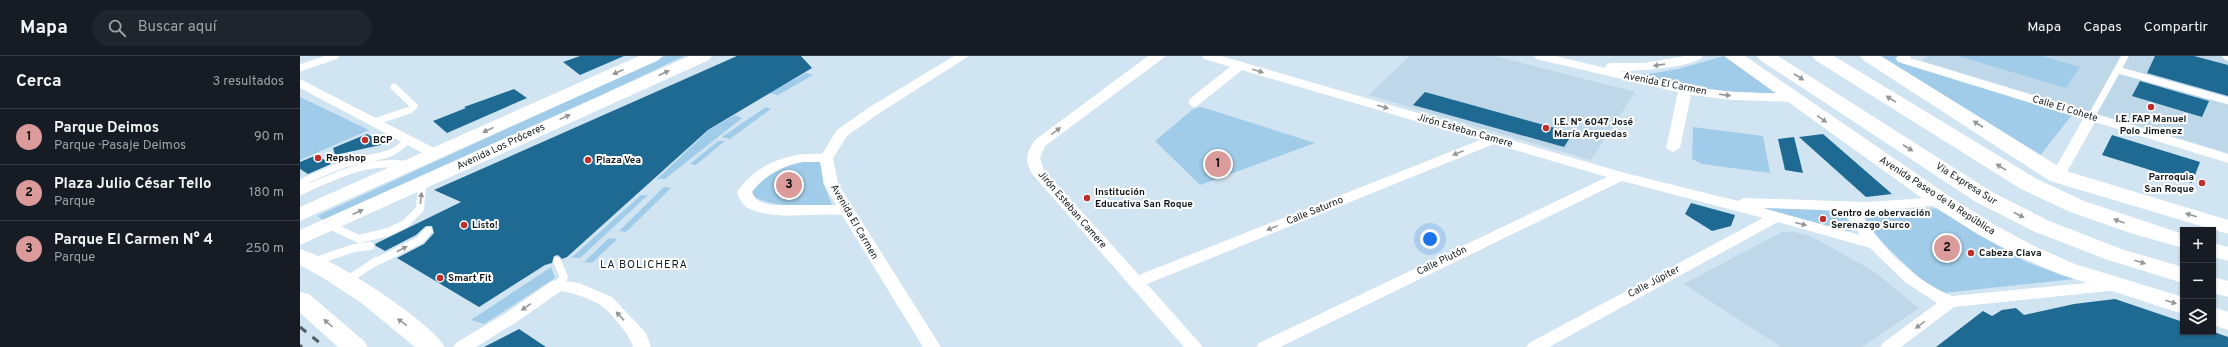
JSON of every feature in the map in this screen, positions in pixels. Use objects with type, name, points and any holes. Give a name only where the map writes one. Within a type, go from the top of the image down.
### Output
[{"type":"main road","name":"Avenida Los Próceres","points":[[300,215],[653,56]]},
{"type":"main road","name":"Avenida Los Próceres","points":[[300,238],[704,56]]},
{"type":"main road","name":"Avenida Paseo de la República","points":[[1733,56],[1791,98],[1986,230],[2026,251],[2067,269],[2180,305]]},
{"type":"main road","name":"Via Expresa Sur","points":[[1766,56],[1984,197],[2041,226],[2116,255],[2180,274]]},
{"type":"main road","points":[[1821,56],[2029,184],[2076,206],[2138,228],[2180,240]]},
{"type":"main road","points":[[1869,56],[2058,176],[2228,227]]},
{"type":"main road","points":[[2216,251],[2228,254]]},
{"type":"main road","points":[[306,259],[345,282],[415,332],[432,347]]},
{"type":"main road","points":[[2216,286],[2228,289]]},
{"type":"main road","points":[[300,300],[355,347]]},
{"type":"main road","points":[[2216,317],[2228,320]]},
{"type":"street","points":[[848,211],[825,209],[772,210],[757,207],[748,201],[744,192],[751,181],[766,170],[789,161],[804,158],[826,158],[842,133],[873,110],[963,56]]},
{"type":"street","name":"Jirón Esteban Camere","points":[[1160,56],[1153,58],[1040,144],[1034,151],[1032,160],[1038,172],[1194,347]]},
{"type":"street","name":"Jirón Esteban Camere","points":[[1208,56],[1238,66],[1620,176],[1724,202],[1774,218],[1874,244]]},
{"type":"street","name":"Avenida El Carmen","points":[[1540,56],[1577,66],[1685,90],[1733,96],[1791,98]]},
{"type":"street","points":[[1577,66],[1646,67],[1683,61],[1697,56]]},
{"type":"street","name":"Calle El Cohete","points":[[1903,58],[2228,160]]},
{"type":"street","points":[[1194,102],[1238,66]]},
{"type":"street","points":[[300,83],[435,154]]},
{"type":"street","points":[[1673,148],[1685,90]]},
{"type":"street","points":[[2058,176],[2091,117]]},
{"type":"street","name":"Calle Saturno","points":[[1136,282],[1494,139]]},
{"type":"street","name":"Avenida El Carmen","points":[[826,158],[831,184],[903,303],[932,347]]},
{"type":"street","name":"Calle Plutón","points":[[1265,347],[1620,176]]},
{"type":"street","name":"Jirón Esteban Camere","points":[[1724,202],[1867,208],[1942,201]]},
{"type":"street","points":[[1867,208],[1855,215],[1860,226],[1874,244],[1931,295],[1950,302],[2118,285]]},
{"type":"street","name":"Calle Júpiter","points":[[1535,347],[1774,218]]},
{"type":"street","points":[[462,347],[512,317],[558,285],[573,287],[606,301],[640,337],[642,347]]},
{"type":"street","points":[[1889,347],[1950,302]]},
{"type":"lane","points":[[300,68],[335,56]]},
{"type":"lane","points":[[2091,117],[2125,56]]},
{"type":"lane","points":[[2118,70],[2228,101]]},
{"type":"lane","points":[[374,122],[414,106],[394,87]]},
{"type":"lane","points":[[300,189],[357,160],[380,157],[400,148],[406,140]]},
{"type":"lane","points":[[380,157],[388,162]]},
{"type":"lane","points":[[300,189],[360,166],[388,162],[409,166]]},
{"type":"lane","points":[[329,225],[359,240],[388,232],[418,219],[423,182]]},
{"type":"lane","points":[[345,282],[372,264],[420,240],[428,231]]},
{"type":"lane","points":[[354,248],[359,240]]},
{"type":"lane","points":[[306,259],[354,248],[370,246]]},
{"type":"lane","points":[[372,264],[383,254]]},
{"type":"lane","points":[[557,261],[564,277],[558,285]]},
{"type":"shaded area","points":[[665,56],[684,56],[483,151],[325,221],[317,216]]},
{"type":"shaded area","name":"I.E. N° 6047 José María Arguedas","points":[[1410,56],[1495,56],[1635,92],[1591,160],[1369,95]]},
{"type":"shaded area","points":[[1724,56],[1778,94],[1686,89],[1637,76],[1678,69]]},
{"type":"shaded area","points":[[1873,56],[1897,56],[1895,59],[2072,115],[2039,157]]},
{"type":"shaded area","name":"I.E. FAP Manuel Polo Jimenez","points":[[1927,56],[2228,56],[2228,153],[1922,61]]},
{"type":"shaded area","points":[[1958,56],[2042,56],[2080,67],[2066,88]]},
{"type":"shaded area","points":[[806,73],[813,75],[778,95],[769,93]]},
{"type":"shaded area","points":[[300,97],[369,130],[300,160]]},
{"type":"shaded area","points":[[766,107],[771,109],[730,139],[722,137]]},
{"type":"shaded area","points":[[1199,107],[1315,143],[1200,185],[1155,141],[1192,110]]},
{"type":"shaded area","points":[[735,115],[742,118],[665,179],[657,179],[709,130]]},
{"type":"shaded area","points":[[1693,127],[1763,136],[1770,173],[1702,164],[1692,159]]},
{"type":"shaded area","points":[[718,141],[725,141],[696,165],[690,164]]},
{"type":"shaded area","points":[[821,159],[823,183],[832,205],[781,205],[752,196],[753,187],[777,170],[800,162]]},
{"type":"shaded area","points":[[664,187],[671,188],[626,232],[619,231]]},
{"type":"shaded area","points":[[641,195],[648,195],[580,258],[571,258]]},
{"type":"shaded area","points":[[1758,205],[1845,212],[1851,231],[1760,210]]},
{"type":"shaded area","points":[[1941,208],[2026,262],[2074,279],[1943,293],[1931,288],[1894,254],[1875,233],[1865,217],[1873,214]]},
{"type":"shaded area","points":[[1782,232],[1794,232],[1813,237],[1873,271],[1919,308],[1862,347],[1781,347],[1684,284]]},
{"type":"shaded area","points":[[609,238],[617,239],[592,263],[584,262]]},
{"type":"shaded area","points":[[551,267],[555,278],[484,324],[471,320]]},
{"type":"building","points":[[580,56],[624,56],[580,75],[563,62]]},
{"type":"building","name":"Plaza Vea","points":[[737,56],[801,56],[812,68],[708,130],[567,257],[562,259],[558,255],[554,256],[552,263],[545,265],[479,307],[397,258],[424,244],[434,233],[432,226],[426,226],[416,235],[385,251],[376,246],[375,244],[461,202],[434,190]]},
{"type":"building","points":[[2155,56],[2194,56],[2228,65],[2228,96],[2147,73]]},
{"type":"building","points":[[2140,81],[2209,101],[2202,117],[2132,96]]},
{"type":"building","points":[[514,89],[527,98],[447,133],[433,121],[466,108],[464,107]]},
{"type":"building","points":[[1425,92],[1573,133],[1564,147],[1413,105]]},
{"type":"building","name":"BCP","points":[[367,134],[385,144],[335,155],[333,148]]},
{"type":"building","points":[[1823,134],[1892,194],[1866,197],[1799,137]]},
{"type":"building","points":[[2112,135],[2200,162],[2192,183],[2102,155]]},
{"type":"building","points":[[1794,137],[1803,173],[1785,170],[1778,139]]},
{"type":"building","points":[[317,155],[331,164],[308,174],[300,169],[300,162]]},
{"type":"building","points":[[1691,203],[1735,215],[1731,226],[1712,231],[1685,214]]},
{"type":"building","points":[[2115,299],[2180,321],[2180,335],[2216,335],[2216,333],[2228,337],[2228,347],[1936,347],[1983,311],[1992,316],[2002,310],[2016,308],[2024,315],[2074,304]]},
{"type":"building","points":[[519,329],[546,347],[484,347]]},
{"type":"railway","points":[[300,327],[325,347]]},
{"type":"place","name":"I.E. FAP Manuel Polo Jimenez","points":[[2151,107]]},
{"type":"place","name":"I.E. N° 6047 José María Arguedas","points":[[1546,128]]},
{"type":"place","name":"BCP","points":[[365,140]]},
{"type":"place","name":"Repshop","points":[[318,158]]},
{"type":"place","name":"Plaza Vea","points":[[588,160]]},
{"type":"place","name":"Parque Deimos","points":[[1218,164]]},
{"type":"place","name":"Parroquia San Roque","points":[[2202,183]]},
{"type":"place","name":"Parque El Carmen N° 4","points":[[789,185]]},
{"type":"place","name":"Institución Educativa San Roque","points":[[1087,198]]},
{"type":"place","name":"Centro de obervación Serenazgo Surco","points":[[1823,219]]},
{"type":"place","name":"Listo!","points":[[464,225]]},
{"type":"place","name":"Plaza Julio César Tello","points":[[1947,248]]},
{"type":"place","name":"Cabeza Clava","points":[[1971,253]]},
{"type":"place","name":"Smart Fit","points":[[440,278]]},
{"type":"district","name":"LA BOLICHERA","points":[[644,265]]}]
